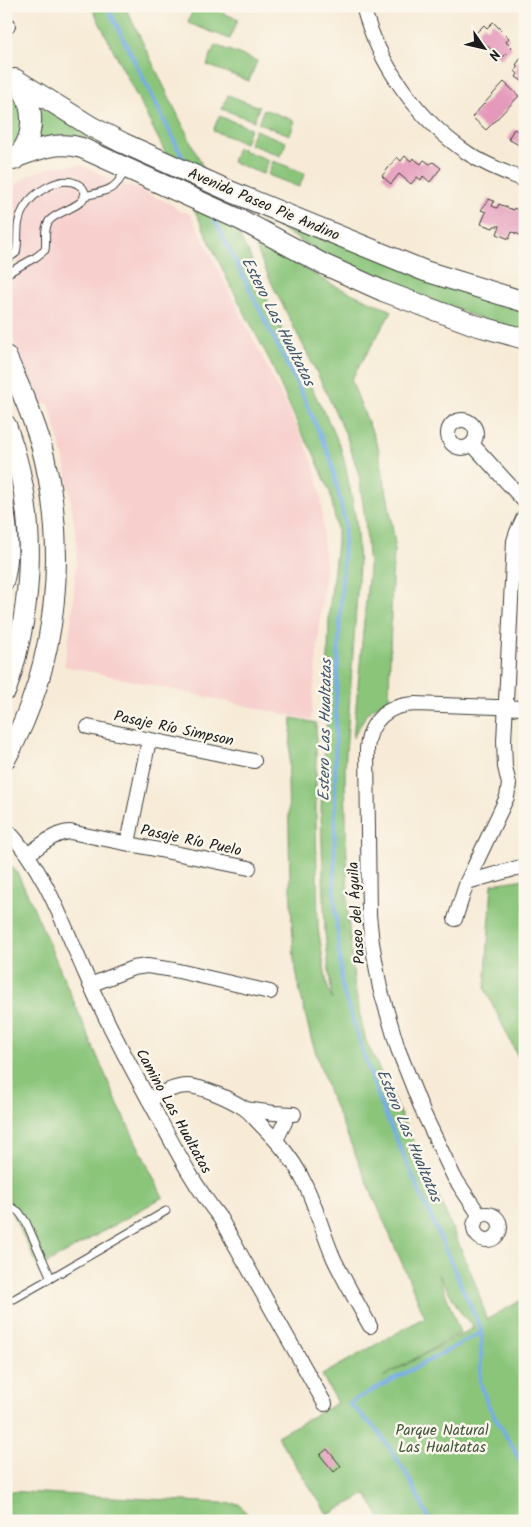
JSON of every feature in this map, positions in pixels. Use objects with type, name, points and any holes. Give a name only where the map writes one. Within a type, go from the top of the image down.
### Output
[{"type":"main road","name":"Avenida Paseo Pie Andino","points":[[10,75],[92,127],[232,192],[425,271],[525,302]]},
{"type":"main road","points":[[10,75],[25,92],[32,117],[26,142],[12,161]]},
{"type":"main road","name":"Avenida Paseo Pie Andino","points":[[12,161],[43,148],[67,145],[82,148],[244,221],[323,264],[383,292],[475,325],[525,339]]},
{"type":"main road","points":[[6,356],[34,422],[45,464],[55,526],[56,572],[53,617],[46,655],[31,704],[6,758]]},
{"type":"main road","points":[[6,425],[17,460],[24,493],[29,532],[30,565],[20,638],[6,690]]},
{"type":"street","points":[[362,6],[371,34],[386,64],[423,114],[447,138],[471,155],[495,168],[525,180]]},
{"type":"street","points":[[472,444],[525,502]]},
{"type":"street","points":[[6,505],[10,540],[6,583]]},
{"type":"street","points":[[455,919],[468,882],[507,797],[509,784],[505,758],[506,708],[514,541],[516,532],[525,515]]},
{"type":"street","name":"Paseo del Águila","points":[[480,1216],[454,1177],[423,1112],[398,1048],[383,1001],[375,966],[369,914],[368,736],[374,724],[384,713],[398,706],[415,704],[525,708]]},
{"type":"street","name":"Pasaje Río Simpson","points":[[88,727],[254,761]]},
{"type":"street","name":"Pasaje Río Puelo","points":[[128,844],[149,740]]},
{"type":"street","name":"Camino Las Hualtatas","points":[[6,829],[28,854],[47,890],[90,985],[149,1100],[204,1197],[220,1218],[325,1404]]},
{"type":"street","name":"Pasaje Río Puelo","points":[[28,854],[54,836],[64,832],[75,832],[249,868]]},
{"type":"street","points":[[468,882],[525,866]]},
{"type":"street","points":[[90,985],[126,970],[147,966],[174,970],[270,992]]},
{"type":"street","points":[[149,1100],[179,1087],[194,1087],[212,1092],[245,1109],[276,1140],[302,1177],[314,1202],[334,1258],[370,1326]]},
{"type":"street","points":[[245,1109],[290,1114],[276,1140]]},
{"type":"lane","points":[[84,196],[114,188],[122,178],[127,167]]},
{"type":"lane","points":[[6,260],[16,253],[18,248],[17,229],[20,218],[30,200],[57,183],[74,182],[81,186],[85,191],[80,202],[49,221],[46,228],[45,250],[36,258],[25,262],[6,274]]},
{"type":"lane","points":[[16,253],[25,262]]},
{"type":"lane","points":[[6,1208],[13,1208],[19,1212],[26,1222],[51,1278]]},
{"type":"lane","points":[[14,1299],[166,1211]]},
{"type":"shaded area","points":[[81,165],[171,204],[180,212],[191,215],[305,443],[312,460],[321,495],[325,569],[311,720],[64,666],[72,617],[77,553],[76,536],[66,468],[49,403],[39,405],[6,318],[6,281],[22,271],[11,247],[6,247],[6,202],[18,183],[29,175],[54,166]]},
{"type":"green space","name":"Parque Natural Las Hualtatas","points":[[91,6],[125,6],[201,163],[250,256],[268,302],[341,449],[356,520],[359,566],[345,768],[348,915],[354,982],[366,1041],[445,1210],[473,1277],[486,1320],[525,1298],[525,1521],[382,1521],[366,1494],[328,1515],[277,1436],[337,1403],[322,1375],[425,1317],[329,1093],[311,1038],[294,959],[290,886],[288,782],[292,718],[316,723],[318,928],[327,985],[332,1000],[325,932],[321,814],[322,769],[326,744],[329,613],[337,543],[337,530],[330,492],[269,359],[227,279],[198,217]],"holes":[[[438,1273],[462,1315],[472,1324],[473,1328],[383,1377],[460,1333]]]},
{"type":"green space","points":[[194,6],[204,6],[238,19],[230,39],[188,23]]},
{"type":"green space","points":[[215,45],[257,61],[249,81],[207,65]]},
{"type":"green space","points":[[6,80],[19,93],[26,124],[6,159]]},
{"type":"green space","points":[[228,95],[259,107],[254,121],[222,109]]},
{"type":"green space","points":[[37,104],[94,140],[65,135],[36,139]]},
{"type":"green space","points":[[264,109],[295,121],[290,135],[258,123]]},
{"type":"green space","points":[[219,116],[250,128],[245,143],[213,131]]},
{"type":"green space","points":[[255,130],[286,142],[281,156],[249,144]]},
{"type":"green space","points":[[237,148],[269,160],[263,174],[232,162]]},
{"type":"green space","points":[[273,161],[305,173],[299,187],[268,175]]},
{"type":"green space","points":[[267,220],[353,248],[525,310],[525,331],[493,323],[341,266]]},
{"type":"green space","points":[[252,239],[333,285],[392,311],[351,380],[378,447],[395,544],[392,577],[389,698],[367,713],[353,738],[369,568],[359,475],[346,435]]},
{"type":"green space","points":[[6,860],[17,873],[29,897],[119,1107],[163,1197],[39,1268],[15,1219],[6,1188]]},
{"type":"green space","points":[[525,879],[525,1071],[485,989],[492,884]]},
{"type":"green space","points":[[6,1491],[239,1504],[253,1521],[6,1521]]},
{"type":"building","points":[[493,22],[509,38],[506,42],[512,48],[501,59],[475,34],[484,25],[487,28]]},
{"type":"building","points":[[525,52],[525,83],[516,77],[518,74],[515,71],[518,66],[516,65]]},
{"type":"building","points":[[504,82],[519,96],[486,130],[472,117]]},
{"type":"building","points":[[525,120],[525,145],[521,143],[519,145],[508,139],[514,129],[518,131]]},
{"type":"building","points":[[405,156],[411,161],[413,158],[421,164],[424,160],[430,164],[433,162],[441,168],[430,182],[423,176],[421,180],[417,177],[411,184],[399,174],[391,184],[382,176],[397,157],[401,161]]},
{"type":"building","points":[[489,199],[494,201],[492,206],[497,208],[499,204],[520,211],[525,200],[525,230],[523,236],[512,232],[509,239],[497,234],[500,226],[494,226],[493,228],[481,224],[486,212],[481,210]]},
{"type":"building","points":[[327,1449],[341,1466],[334,1472],[320,1455]]},
{"type":"waterway","name":"Estero Las Hualtatas","points":[[107,6],[185,162]]},
{"type":"waterway","name":"Estero Las Hualtatas","points":[[212,215],[302,394],[330,457],[345,522],[336,701],[334,891],[342,987],[378,1098],[482,1332],[480,1381],[487,1403],[525,1469]]},
{"type":"waterway","points":[[430,1521],[406,1473],[377,1430],[349,1403],[482,1332]]}]
